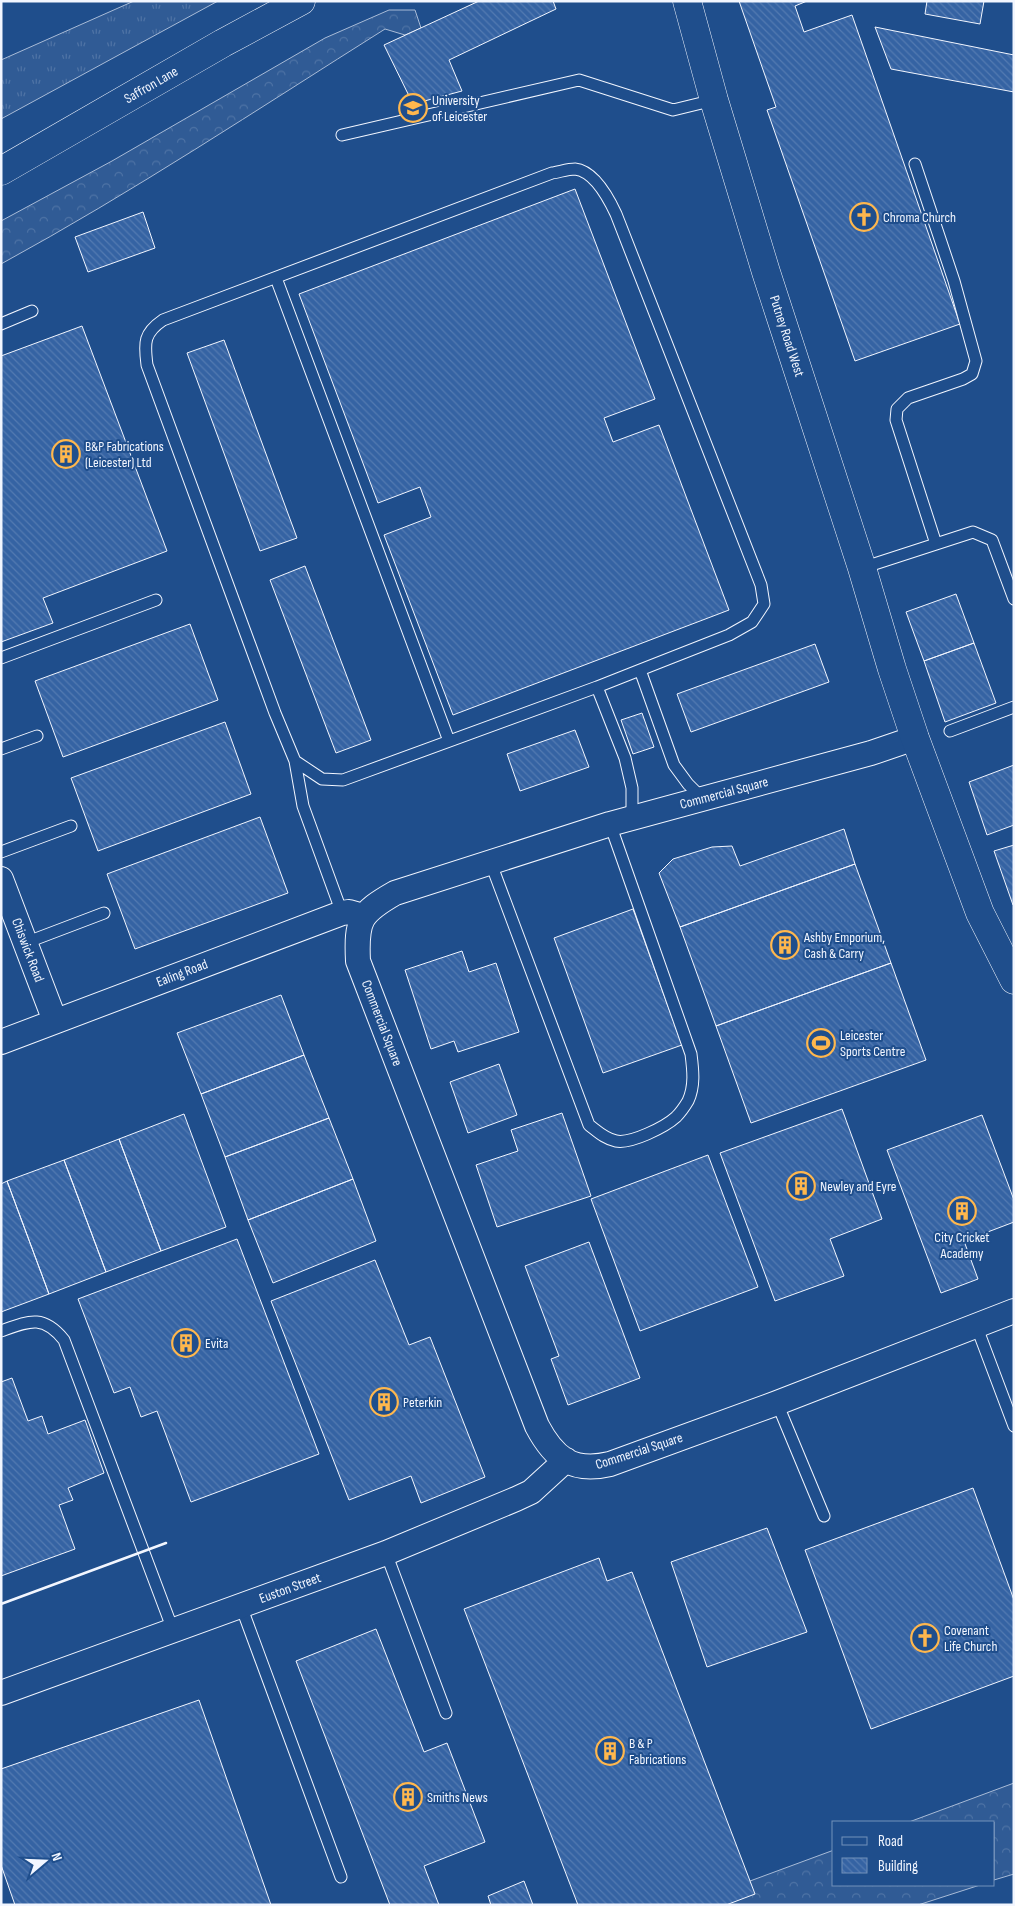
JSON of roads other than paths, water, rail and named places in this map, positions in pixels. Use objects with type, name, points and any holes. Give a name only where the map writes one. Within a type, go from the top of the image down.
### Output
[{"type":"street","name":"Saffron Lane","points":[[1,171],[223,43],[301,1]]},
{"type":"street","name":"Putney Road West","points":[[687,1],[714,100],[766,272],[915,738]]},
{"type":"street","name":"Commercial Square","points":[[915,738],[871,753],[610,824],[395,893],[353,914],[359,929],[358,961],[536,1426],[546,1444],[556,1454],[579,1467],[594,1468],[610,1464],[777,1403],[1014,1311]]},
{"type":"street","points":[[915,738],[980,913],[1014,980]]},
{"type":"street","name":"Chiswick Road","points":[[1,879],[55,1021]]},
{"type":"street","name":"Ealing Road","points":[[1,1042],[353,914]]},
{"type":"street","name":"Euston Street","points":[[1,1693],[386,1553],[531,1492],[566,1460]]},
{"type":"lane","points":[[342,135],[579,80],[673,110],[714,100]]},
{"type":"lane","points":[[915,164],[954,281],[976,361],[972,374],[963,379],[908,398],[897,410],[896,420],[898,428],[936,544]]},
{"type":"lane","points":[[295,761],[322,779],[343,780],[597,687],[729,635],[752,622],[764,604],[762,584],[616,214],[607,195],[592,178],[576,169],[552,173],[163,320],[151,328],[144,345],[147,365],[272,704],[295,761],[302,806],[353,914]]},
{"type":"lane","points":[[276,278],[449,741]]},
{"type":"lane","points":[[1,324],[32,311]]},
{"type":"lane","points":[[862,568],[972,532],[992,540],[1014,599]]},
{"type":"lane","points":[[1,658],[156,600]]},
{"type":"lane","points":[[640,670],[674,766],[703,799]]},
{"type":"lane","points":[[597,687],[625,758],[632,788],[632,818]]},
{"type":"lane","points":[[950,731],[1014,707]]},
{"type":"lane","points":[[1,749],[37,736]]},
{"type":"lane","points":[[490,861],[589,1125],[602,1135],[616,1141],[631,1140],[656,1130],[676,1116],[688,1100],[694,1077],[691,1054],[610,824]]},
{"type":"lane","points":[[1,852],[71,826]]},
{"type":"lane","points":[[25,943],[104,913]]},
{"type":"lane","points":[[1,1331],[23,1323],[39,1322],[54,1327],[64,1340],[173,1630]]},
{"type":"lane","points":[[976,1326],[1014,1426]]},
{"type":"lane","points":[[777,1403],[824,1516]]},
{"type":"lane","points":[[386,1553],[446,1713]]},
{"type":"lane","points":[[241,1606],[341,1877]]},
{"type":"place","name":"University of Leicester","points":[[413,108]]},
{"type":"place","name":"Chroma Church","points":[[864,217]]},
{"type":"place","name":"B&P Fabrications (Leicester) Ltd","points":[[66,454]]},
{"type":"place","name":"Ashby Emporium, Cash & Carry","points":[[785,945]]},
{"type":"place","name":"Leicester Sports Centre","points":[[821,1043]]},
{"type":"place","name":"Newley and Eyre","points":[[801,1186]]},
{"type":"place","name":"City Cricket Academy","points":[[962,1211]]},
{"type":"place","name":"Evita","points":[[186,1343]]},
{"type":"place","name":"Peterkin","points":[[384,1402]]},
{"type":"place","name":"Covenant Life Church","points":[[925,1638]]},
{"type":"place","name":"B & P Fabrications","points":[[610,1751]]},
{"type":"place","name":"Smiths News","points":[[408,1797]]}]
